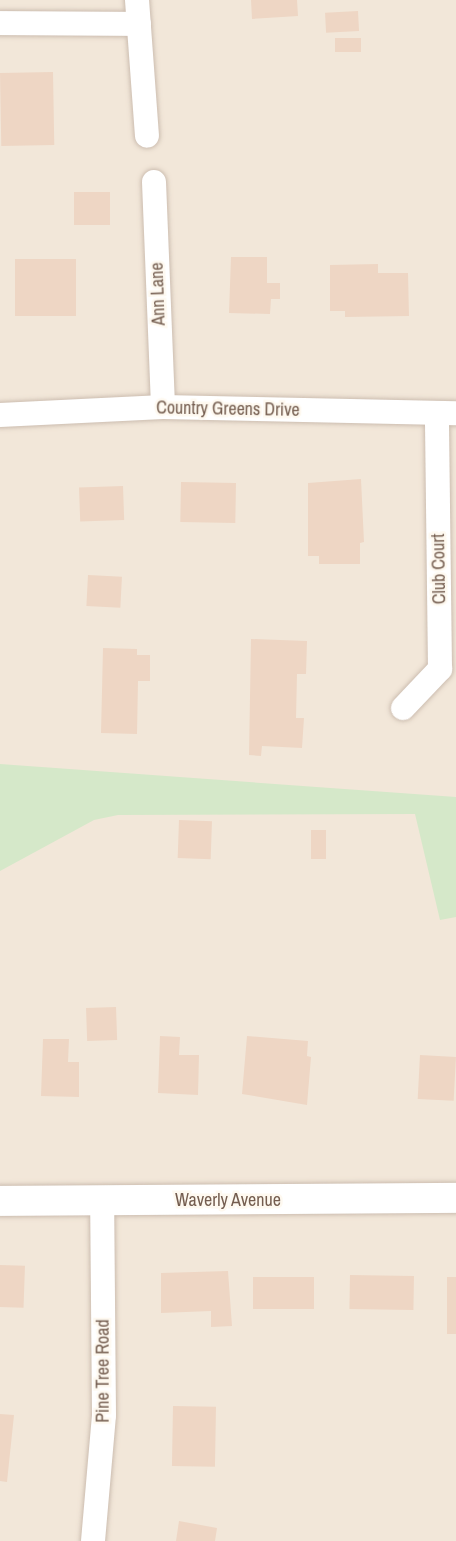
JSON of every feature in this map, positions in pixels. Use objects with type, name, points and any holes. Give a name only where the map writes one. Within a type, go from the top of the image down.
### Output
[{"type":"street","points":[[0,23],[138,12],[147,136]]},
{"type":"street","name":"Ann Lane","points":[[153,182],[163,406]]},
{"type":"street","name":"Country Greens Drive","points":[[0,415],[163,406],[446,414]]},
{"type":"street","name":"Club Court","points":[[403,708],[440,669],[446,414]]},
{"type":"street","name":"Waverly Avenue","points":[[0,1201],[456,1198]]},
{"type":"street","name":"Pine Tree Road","points":[[93,1541],[101,1482],[104,1415],[102,1200]]},
{"type":"shaded area","points":[[0,0],[456,0],[456,1541],[0,1541]]},
{"type":"green space","points":[[0,764],[456,797],[456,917],[440,920],[415,814],[118,815],[94,820],[0,871]]},
{"type":"building","points":[[251,0],[297,0],[298,16],[252,19]]},
{"type":"building","points":[[358,11],[359,31],[326,33],[325,13]]},
{"type":"building","points":[[335,38],[361,38],[361,52],[335,52]]},
{"type":"building","points":[[53,72],[54,145],[1,146],[0,73]]},
{"type":"building","points":[[74,192],[110,192],[110,225],[74,225]]},
{"type":"building","points":[[231,257],[267,257],[267,283],[280,283],[280,299],[271,299],[270,314],[229,313]]},
{"type":"building","points":[[15,259],[76,259],[76,316],[15,316]]},
{"type":"building","points":[[378,264],[378,273],[408,273],[409,316],[345,317],[345,311],[330,311],[330,265]]},
{"type":"building","points":[[361,479],[364,542],[360,543],[360,564],[319,564],[319,556],[308,556],[308,483]]},
{"type":"building","points":[[181,482],[236,483],[235,523],[180,522]]},
{"type":"building","points":[[123,486],[124,520],[80,522],[79,488]]},
{"type":"building","points":[[88,575],[122,577],[120,608],[86,606]]},
{"type":"building","points":[[251,639],[307,641],[306,674],[297,674],[296,718],[304,718],[302,748],[262,746],[261,756],[249,755]]},
{"type":"building","points":[[103,648],[137,649],[137,655],[150,655],[150,681],[138,681],[137,734],[101,733]]},
{"type":"building","points":[[179,820],[212,821],[211,859],[178,858]]},
{"type":"building","points":[[311,830],[326,830],[326,859],[311,859]]},
{"type":"building","points":[[116,1007],[117,1040],[87,1041],[86,1008]]},
{"type":"building","points":[[160,1036],[180,1037],[179,1055],[199,1055],[198,1095],[158,1093]]},
{"type":"building","points":[[247,1036],[308,1041],[307,1056],[311,1057],[307,1105],[242,1094]]},
{"type":"building","points":[[43,1039],[69,1039],[68,1062],[79,1062],[79,1097],[41,1096]]},
{"type":"building","points":[[420,1055],[456,1057],[454,1101],[418,1099]]},
{"type":"building","points":[[0,1265],[25,1266],[24,1308],[0,1307]]},
{"type":"building","points":[[228,1271],[232,1326],[211,1327],[211,1311],[161,1313],[161,1273]]},
{"type":"building","points":[[350,1275],[414,1276],[413,1310],[349,1309]]},
{"type":"building","points":[[253,1277],[314,1277],[314,1309],[253,1309]]},
{"type":"building","points":[[447,1277],[456,1277],[456,1334],[447,1334]]},
{"type":"building","points":[[173,1406],[216,1407],[215,1467],[172,1466]]},
{"type":"building","points":[[0,1414],[14,1415],[7,1482],[0,1481]]},
{"type":"building","points":[[179,1521],[217,1528],[215,1541],[176,1541]]}]
